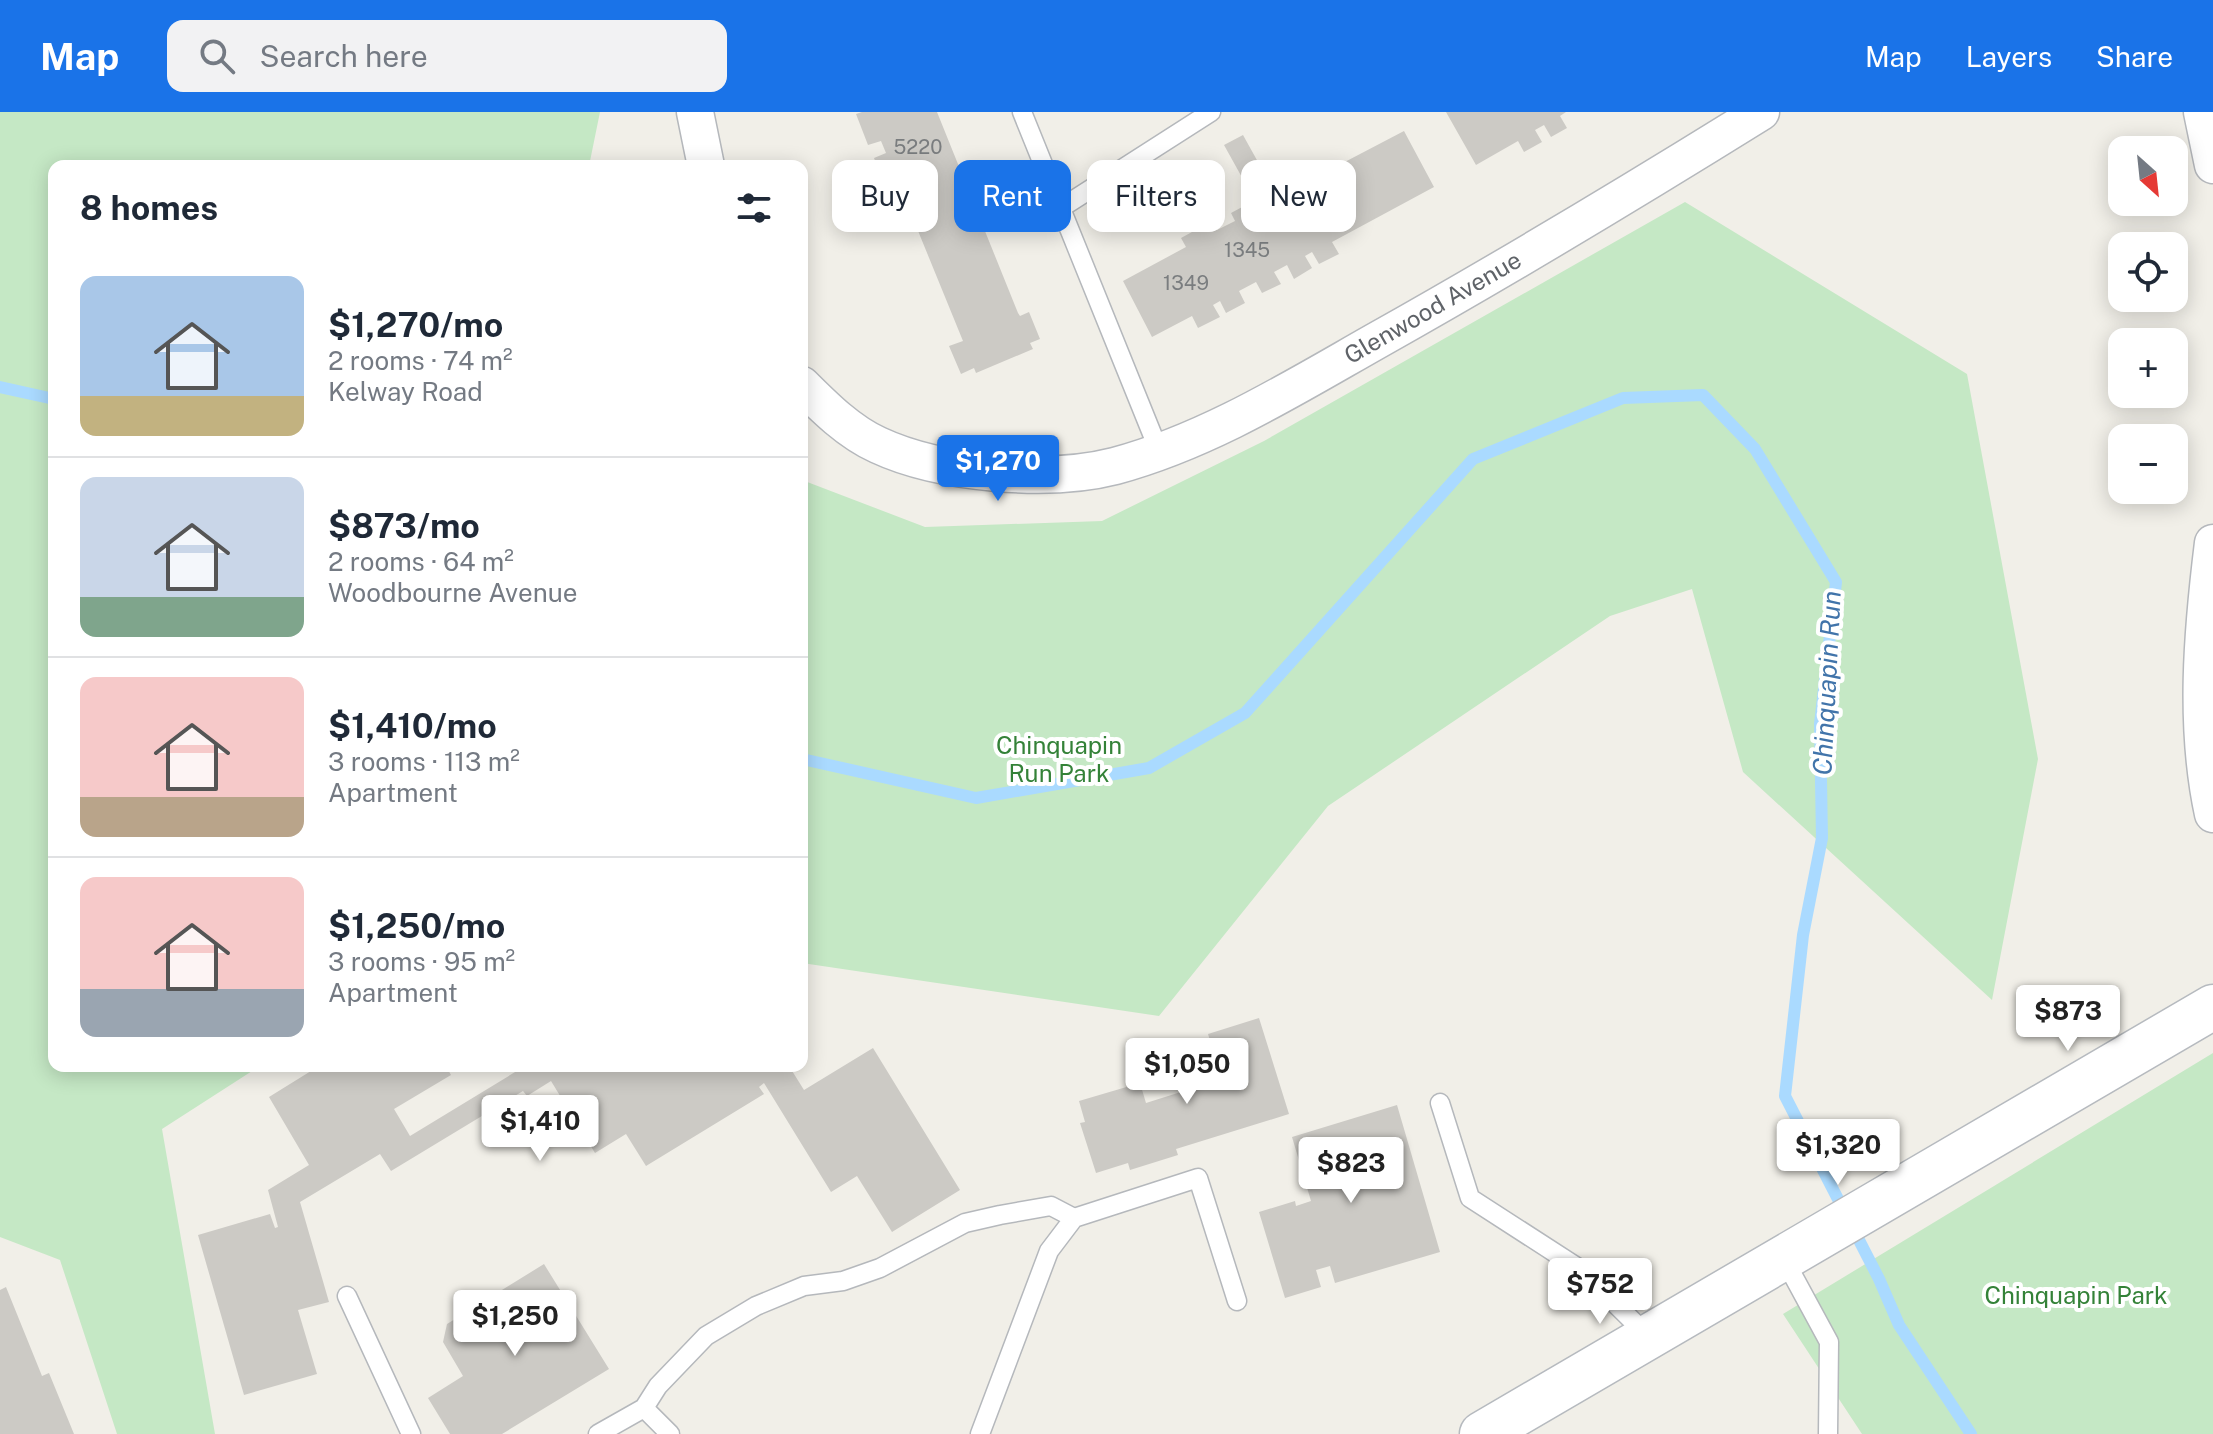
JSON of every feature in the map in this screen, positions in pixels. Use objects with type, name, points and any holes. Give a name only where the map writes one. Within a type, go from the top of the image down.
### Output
[{"type":"street","points":[[695,112],[705,160]]},
{"type":"street","name":"Glenwood Avenue","points":[[808,391],[844,424],[877,445],[934,463],[1009,474],[1055,475],[1113,466],[1224,424],[1293,388],[1470,288],[1761,112]]},
{"type":"street","points":[[2202,112],[2213,165]]},
{"type":"street","points":[[2213,543],[2202,702],[2205,764],[2213,814]]},
{"type":"street","points":[[1482,1434],[2213,1007]]},
{"type":"lane","points":[[1022,112],[1042,160]]},
{"type":"lane","points":[[1071,202],[1211,112]]},
{"type":"lane","points":[[1071,232],[1159,451]]},
{"type":"lane","points":[[1440,1103],[1470,1198],[1580,1269],[1649,1337]]},
{"type":"lane","points":[[980,1434],[1049,1251],[1074,1218],[1198,1178],[1237,1301]]},
{"type":"lane","points":[[598,1434],[644,1408],[658,1386],[706,1336],[756,1306],[804,1286],[843,1281],[880,1268],[965,1223],[1051,1206],[1074,1218]]},
{"type":"lane","points":[[1768,1268],[1829,1342],[1828,1434]]},
{"type":"lane","points":[[347,1296],[411,1434]]},
{"type":"lane","points":[[644,1408],[670,1434]]},
{"type":"green space","points":[[0,112],[600,112],[590,160],[48,160],[48,1072],[251,1072],[162,1129],[215,1434],[117,1434],[60,1260],[0,1237]]},
{"type":"green space","name":"Chinquapin Run Park","points":[[1685,202],[1967,374],[2038,759],[1992,1000],[1743,772],[1692,589],[1610,616],[1328,806],[1159,1016],[808,964],[808,482],[925,527],[1102,521],[1264,441]]},
{"type":"green space","name":"Chinquapin Park","points":[[2213,1053],[2213,1434],[1862,1434],[1783,1314]]},
{"type":"building","points":[[937,112],[956,160],[954,232],[985,232],[1018,313],[1020,316],[1029,312],[1040,339],[1030,343],[1033,349],[976,373],[974,368],[961,374],[949,346],[963,341],[918,232],[938,232],[938,160],[875,160],[886,153],[881,141],[868,145],[856,114]]},
{"type":"building","points":[[1446,112],[1566,112],[1560,116],[1567,128],[1551,137],[1544,125],[1535,130],[1542,142],[1524,152],[1518,141],[1476,165]]},
{"type":"building","points":[[1404,131],[1434,187],[1356,229],[1356,160],[1349,160]]},
{"type":"building","points":[[1243,135],[1257,160],[1241,160],[1241,176],[1224,145]]},
{"type":"building","points":[[1241,208],[1241,232],[1351,232],[1332,242],[1339,254],[1319,264],[1312,252],[1305,256],[1312,268],[1294,279],[1287,265],[1274,272],[1281,284],[1262,293],[1256,282],[1239,291],[1245,303],[1226,313],[1220,301],[1213,305],[1220,317],[1198,328],[1192,316],[1152,337],[1123,281],[1186,247],[1181,238],[1192,232],[1225,232],[1225,226],[1235,221],[1231,213]]},
{"type":"building","points":[[1259,1018],[1289,1114],[1176,1149],[1178,1155],[1130,1170],[1128,1163],[1096,1173],[1080,1123],[1085,1122],[1079,1101],[1140,1083],[1146,1103],[1222,1079],[1208,1034]]},
{"type":"building","points":[[873,1048],[960,1190],[892,1232],[857,1176],[831,1192],[764,1083],[759,1087],[764,1094],[646,1166],[626,1134],[595,1153],[551,1081],[527,1096],[523,1091],[391,1171],[380,1154],[300,1202],[329,1302],[298,1310],[317,1374],[244,1395],[198,1235],[270,1214],[275,1228],[278,1227],[268,1190],[309,1165],[269,1097],[309,1072],[449,1072],[451,1075],[394,1109],[410,1136],[515,1072],[793,1072],[804,1090]]},
{"type":"building","points":[[1397,1105],[1440,1252],[1335,1283],[1330,1266],[1316,1270],[1321,1287],[1285,1298],[1259,1212],[1295,1201],[1296,1206],[1311,1201],[1292,1137]]},
{"type":"building","points":[[544,1264],[609,1369],[502,1434],[450,1434],[428,1398],[463,1376],[443,1342],[447,1324]]},
{"type":"building","points":[[6,1287],[42,1376],[49,1373],[74,1434],[0,1434],[0,1290]]},
{"type":"waterway","name":"Chinquapin Run","points":[[0,387],[48,398]]},
{"type":"waterway","name":"Chinquapin Run","points":[[808,760],[976,798],[1149,768],[1245,713],[1473,459],[1623,398],[1703,395],[1755,449],[1836,582],[1820,724],[1822,838],[1803,935],[1785,1096],[1879,1279],[1899,1325],[1971,1434]]}]
